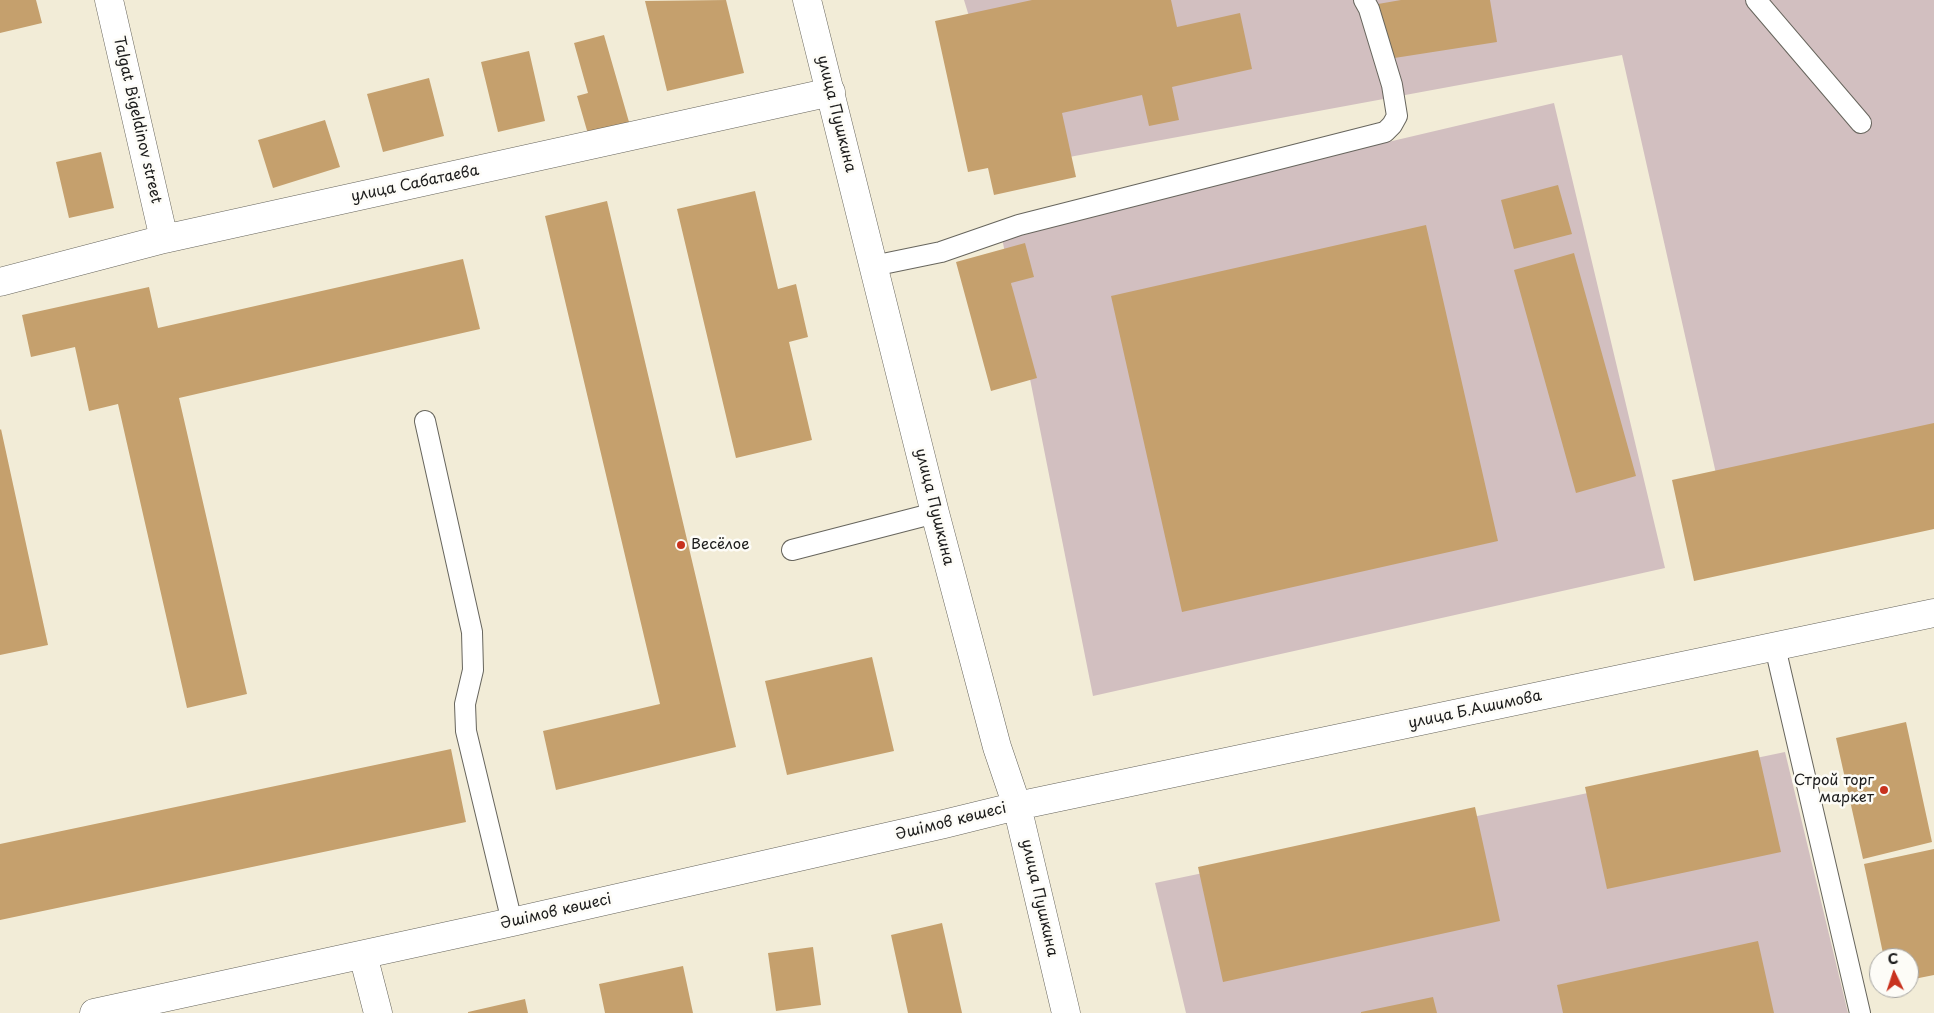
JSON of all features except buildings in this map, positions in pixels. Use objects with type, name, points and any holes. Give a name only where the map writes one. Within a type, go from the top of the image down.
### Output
[{"type":"street","name":"Talgat Bigeldinov street","points":[[109,0],[164,240]]},
{"type":"street","name":"улица Пушкина","points":[[807,0],[935,513],[996,747],[1017,806],[1066,1013]]},
{"type":"street","name":"улица Сабатаева","points":[[0,282],[164,240],[830,92]]},
{"type":"street","name":"улица Б.Ашимова","points":[[1017,806],[1934,613]]},
{"type":"street","name":"Әшімов көшесі","points":[[94,1013],[512,922],[1017,806]]},
{"type":"street","points":[[363,955],[378,1013]]},
{"type":"lane","points":[[873,266],[941,252],[1019,224],[1385,132],[1397,116],[1392,85],[1369,10],[1364,0]]},
{"type":"lane","points":[[1756,0],[1861,123]]},
{"type":"lane","points":[[425,421],[472,632],[473,670],[464,704],[466,731],[512,922]]},
{"type":"lane","points":[[792,550],[935,513]]},
{"type":"lane","points":[[1775,647],[1860,1013]]},
{"type":"shaded area","points":[[964,0],[1934,0],[1934,490],[1728,527],[1622,55],[1015,167]]},
{"type":"shaded area","points":[[1554,103],[1665,568],[1093,696],[1001,233]]},
{"type":"shaded area","points":[[1785,752],[1848,1013],[1186,1013],[1155,883]]},
{"type":"place","name":"Весёлое","points":[[681,545]]},
{"type":"place","name":"Строй торг маркет","points":[[1884,790]]}]
